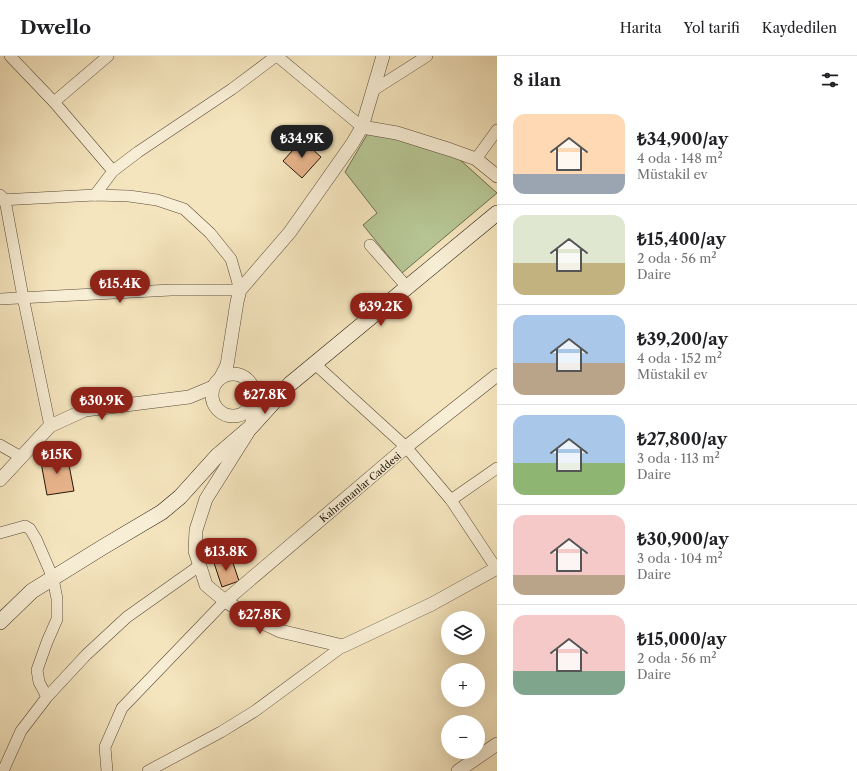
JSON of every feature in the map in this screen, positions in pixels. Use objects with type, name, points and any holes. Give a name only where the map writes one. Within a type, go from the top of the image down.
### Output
[{"type":"main road","points":[[0,622],[32,591],[162,512],[180,498],[217,456],[252,426],[290,384],[497,214]]},
{"type":"street","points":[[10,56],[54,102],[113,171]]},
{"type":"street","points":[[54,102],[108,56]]},
{"type":"street","points":[[95,195],[113,171],[138,152],[232,89],[277,56],[362,127],[397,133],[476,159],[497,176]]},
{"type":"street","points":[[0,480],[50,426],[85,410],[189,397],[217,382],[228,375],[240,376],[246,379],[253,390],[254,397],[249,409],[238,416],[231,417],[225,415],[215,407],[211,394],[217,382],[227,364],[240,290],[290,232],[352,144],[362,127],[383,56]]},
{"type":"street","points":[[372,91],[427,56]]},
{"type":"street","points":[[476,159],[497,130]]},
{"type":"street","points":[[50,426],[2,198],[95,195],[129,196],[157,200],[184,210],[210,233],[231,259],[240,290]]},
{"type":"street","points":[[370,245],[407,287]]},
{"type":"street","points":[[0,298],[171,290],[240,290]]},
{"type":"street","points":[[231,340],[240,376]]},
{"type":"street","points":[[148,771],[221,732],[255,711],[343,646],[432,604],[497,568],[451,500],[406,447],[314,364]]},
{"type":"street","name":"Kahramanlar Caddesi","points":[[225,601],[406,447],[497,375]]},
{"type":"street","points":[[252,403],[252,426],[206,499],[196,530],[195,551],[206,585],[225,601],[253,618],[280,631],[343,646]]},
{"type":"street","points":[[0,445],[21,457]]},
{"type":"street","points":[[451,500],[497,468]]},
{"type":"street","points":[[0,533],[25,526],[30,529],[53,578],[57,599],[57,618],[37,670],[39,682],[47,697]]},
{"type":"street","points":[[3,771],[21,731],[47,697],[86,655],[127,617],[199,566]]},
{"type":"street","points":[[107,771],[105,747],[122,708],[225,601]]},
{"type":"street","points":[[458,771],[497,744]]},
{"type":"green space","points":[[371,128],[458,158],[497,193],[402,273],[363,225],[377,213],[345,172]]},
{"type":"building","points":[[302,140],[321,157],[302,178],[283,161]]},
{"type":"building","points":[[40,457],[63,457],[68,460],[74,491],[47,495]]},
{"type":"building","points":[[231,557],[239,581],[222,587],[214,563]]}]
